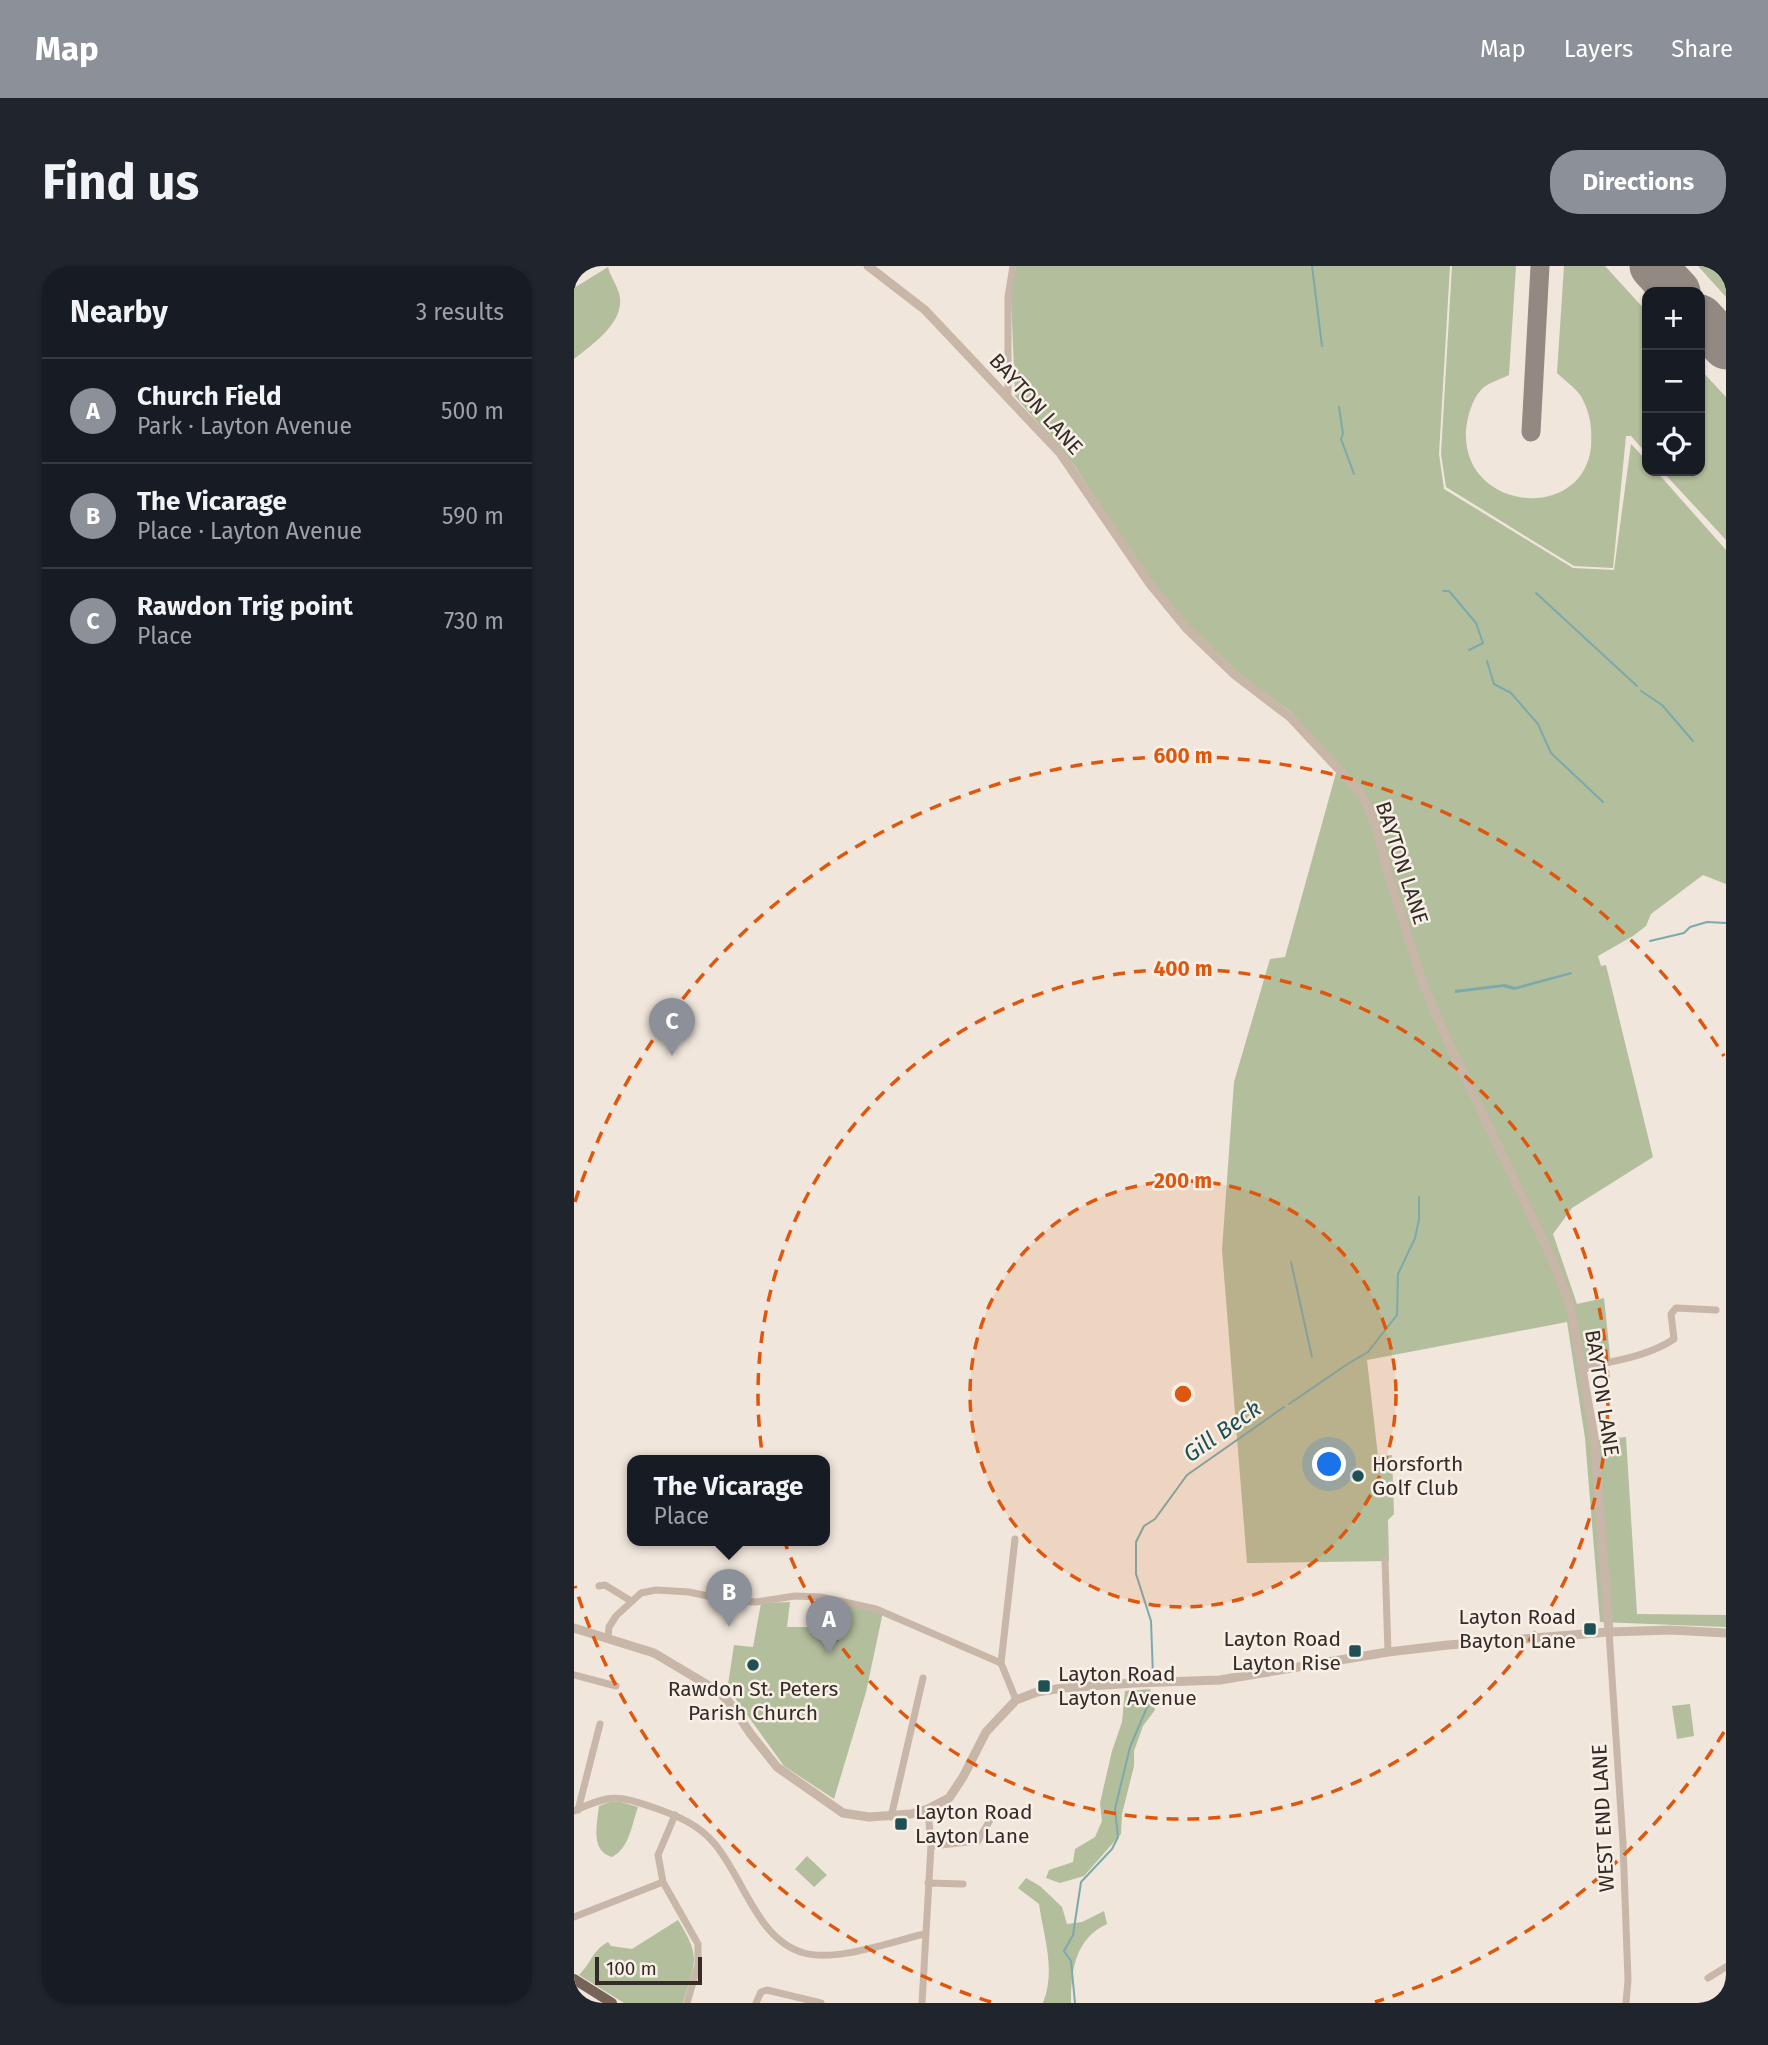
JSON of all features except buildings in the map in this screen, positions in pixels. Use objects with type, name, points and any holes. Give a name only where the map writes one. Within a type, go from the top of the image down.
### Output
[{"type":"main road","points":[[574,1979],[611,2003]]},
{"type":"street","name":"BAYTON LANE","points":[[868,266],[925,310],[1059,453],[1150,584],[1186,628],[1235,675],[1290,717],[1360,792],[1376,827],[1403,925],[1428,995],[1551,1257],[1570,1304],[1594,1436],[1609,1632]]},
{"type":"street","points":[[1008,399],[1008,297],[1013,266]]},
{"type":"street","points":[[1582,1368],[1653,1351],[1665,1345],[1674,1339],[1671,1314],[1676,1308],[1716,1310]]},
{"type":"street","points":[[1015,1539],[1001,1663],[1016,1700]]},
{"type":"street","points":[[1385,1560],[1388,1572],[1388,1652]]},
{"type":"street","points":[[599,1586],[605,1585],[631,1601]]},
{"type":"street","points":[[608,1638],[609,1626],[616,1616],[641,1592],[689,1592],[731,1601],[756,1602],[795,1595],[833,1598],[876,1609],[1001,1663]]},
{"type":"street","points":[[574,1628],[654,1653],[718,1691],[777,1767],[843,1813],[869,1817],[891,1817],[928,1809],[942,1802],[954,1792],[986,1732],[1016,1700],[1037,1692],[1063,1688],[1220,1680],[1388,1652],[1609,1632],[1671,1630],[1726,1633]]},
{"type":"street","name":"WEST END LANE","points":[[1609,1632],[1623,1843],[1628,1980],[1626,2003]]},
{"type":"street","points":[[574,1675],[617,1686]]},
{"type":"street","points":[[891,1817],[923,1678]]},
{"type":"street","points":[[576,1811],[600,1724]]},
{"type":"street","points":[[576,1811],[601,1800],[618,1797],[675,1815],[691,1823],[714,1843],[732,1867],[765,1927],[791,1948],[817,1955],[831,1955],[925,1934]]},
{"type":"street","points":[[922,2003],[931,1846],[928,1809]]},
{"type":"street","points":[[675,1815],[658,1855],[663,1882],[698,1944],[698,1965],[687,2003]]},
{"type":"street","points":[[931,1846],[978,1840],[990,1820]]},
{"type":"street","points":[[574,1917],[663,1882]]},
{"type":"street","points":[[928,1883],[962,1884]]},
{"type":"street","points":[[1708,1978],[1726,1967]]},
{"type":"street","points":[[756,2003],[761,1992],[767,1990],[821,2003]]},
{"type":"green space","points":[[1016,266],[1450,266],[1439,454],[1444,489],[1573,568],[1614,570],[1631,444],[1642,456],[1642,476],[1660,476],[1726,550],[1726,884],[1703,875],[1651,914],[1646,926],[1598,956],[1601,966],[1606,965],[1653,1157],[1572,1208],[1553,1234],[1577,1304],[1604,1298],[1611,1365],[1587,1372],[1597,1440],[1626,1437],[1637,1614],[1726,1615],[1726,1627],[1600,1622],[1585,1438],[1567,1322],[1367,1360],[1378,1456],[1392,1455],[1394,1514],[1388,1520],[1389,1561],[1247,1563],[1222,1250],[1234,1082],[1270,959],[1285,957],[1336,773],[1341,766],[1291,712],[1238,673],[1190,628],[1137,561],[1074,465],[1015,396],[1011,297]]},
{"type":"green space","points":[[1452,266],[1516,266],[1509,375],[1487,385],[1475,398],[1466,430],[1470,457],[1482,478],[1501,491],[1524,498],[1547,497],[1567,488],[1583,471],[1591,447],[1588,412],[1581,396],[1557,373],[1564,266],[1605,266],[1642,307],[1642,448],[1631,436],[1626,436],[1613,568],[1574,566],[1446,487],[1441,454]]},
{"type":"green space","points":[[1698,266],[1726,266],[1726,297]]},
{"type":"green space","points":[[608,267],[619,293],[618,313],[607,331],[574,359],[574,288]]},
{"type":"green space","points":[[1705,374],[1726,397],[1726,540],[1667,476],[1705,476]]},
{"type":"green space","points":[[826,1597],[883,1612],[866,1692],[834,1799],[784,1766],[735,1698],[727,1691],[734,1645],[753,1647],[761,1603],[790,1602],[787,1627],[818,1627]]},
{"type":"green space","points":[[1150,1689],[1155,1710],[1143,1726],[1134,1751],[1134,1766],[1122,1814],[1121,1834],[1084,1876],[1060,1883],[1046,1878],[1049,1870],[1073,1862],[1075,1849],[1095,1837],[1102,1821],[1100,1803],[1122,1722],[1125,1691]]},
{"type":"green space","points":[[1690,1704],[1694,1736],[1677,1739],[1672,1706]]},
{"type":"green space","points":[[610,1802],[638,1807],[626,1842],[612,1857],[600,1849],[596,1836],[599,1806]]},
{"type":"green space","points":[[807,1856],[827,1875],[814,1887],[795,1869]]},
{"type":"green space","points":[[1026,1878],[1040,1886],[1062,1907],[1067,1924],[1082,1922],[1104,1911],[1107,1924],[1088,1938],[1077,1957],[1072,1979],[1071,2003],[1043,2003],[1049,1978],[1048,1954],[1039,1904],[1018,1888]]},
{"type":"green space","points":[[678,1920],[691,1944],[694,1960],[683,2003],[624,2003],[579,1975],[599,1949],[608,1942],[611,1946],[632,1949]]},
{"type":"water","points":[[1571,972],[1572,974],[1514,990],[1503,987],[1455,993],[1455,990],[1505,984],[1515,987]]},
{"type":"waterway","points":[[1312,266],[1322,346]]},
{"type":"waterway","points":[[1339,407],[1343,434],[1341,439],[1354,474]]},
{"type":"waterway","points":[[1443,591],[1449,591],[1476,623],[1483,643],[1469,650]]},
{"type":"waterway","points":[[1536,593],[1637,686]]},
{"type":"waterway","points":[[1487,661],[1494,684],[1511,693],[1538,724],[1551,753],[1603,802]]},
{"type":"waterway","points":[[1641,691],[1662,705],[1693,741]]},
{"type":"waterway","points":[[1650,941],[1684,933],[1690,927],[1707,922],[1726,923]]},
{"type":"waterway","name":"Gill Beck","points":[[1289,1404],[1368,1352],[1397,1315],[1398,1274],[1415,1238],[1419,1219],[1419,1197]]},
{"type":"waterway","points":[[1291,1262],[1312,1357]]},
{"type":"waterway","name":"Gill Beck","points":[[1153,1676],[1151,1621],[1136,1574],[1136,1542],[1144,1526],[1155,1519],[1187,1475],[1284,1407]]},
{"type":"waterway","name":"Gill Beck","points":[[1075,2003],[1071,1961],[1064,1951],[1073,1935],[1081,1882],[1112,1849],[1118,1837],[1115,1809],[1130,1747],[1148,1705],[1156,1695]]},
{"type":"taxiway","points":[[1531,432],[1540,266]]},
{"type":"runway","points":[[1653,266],[1672,287]]},
{"type":"runway","points":[[1705,323],[1726,346]]},
{"type":"place","name":"Rawdon Trig point","points":[[672,1056]]},
{"type":"place","name":"Horsforth Golf Club","points":[[1358,1476]]},
{"type":"place","name":"The Vicarage","points":[[729,1627]]},
{"type":"place","name":"Layton Road Bayton Lane","points":[[1590,1629]]},
{"type":"place","name":"Layton Road Layton Rise","points":[[1355,1651]]},
{"type":"place","name":"Church Field","points":[[829,1654]]},
{"type":"place","name":"Rawdon St. Peters Parish Church","points":[[753,1665]]},
{"type":"place","name":"Layton Road Layton Avenue","points":[[1044,1686]]},
{"type":"place","name":"Layton Road Layton Lane","points":[[901,1824]]}]
